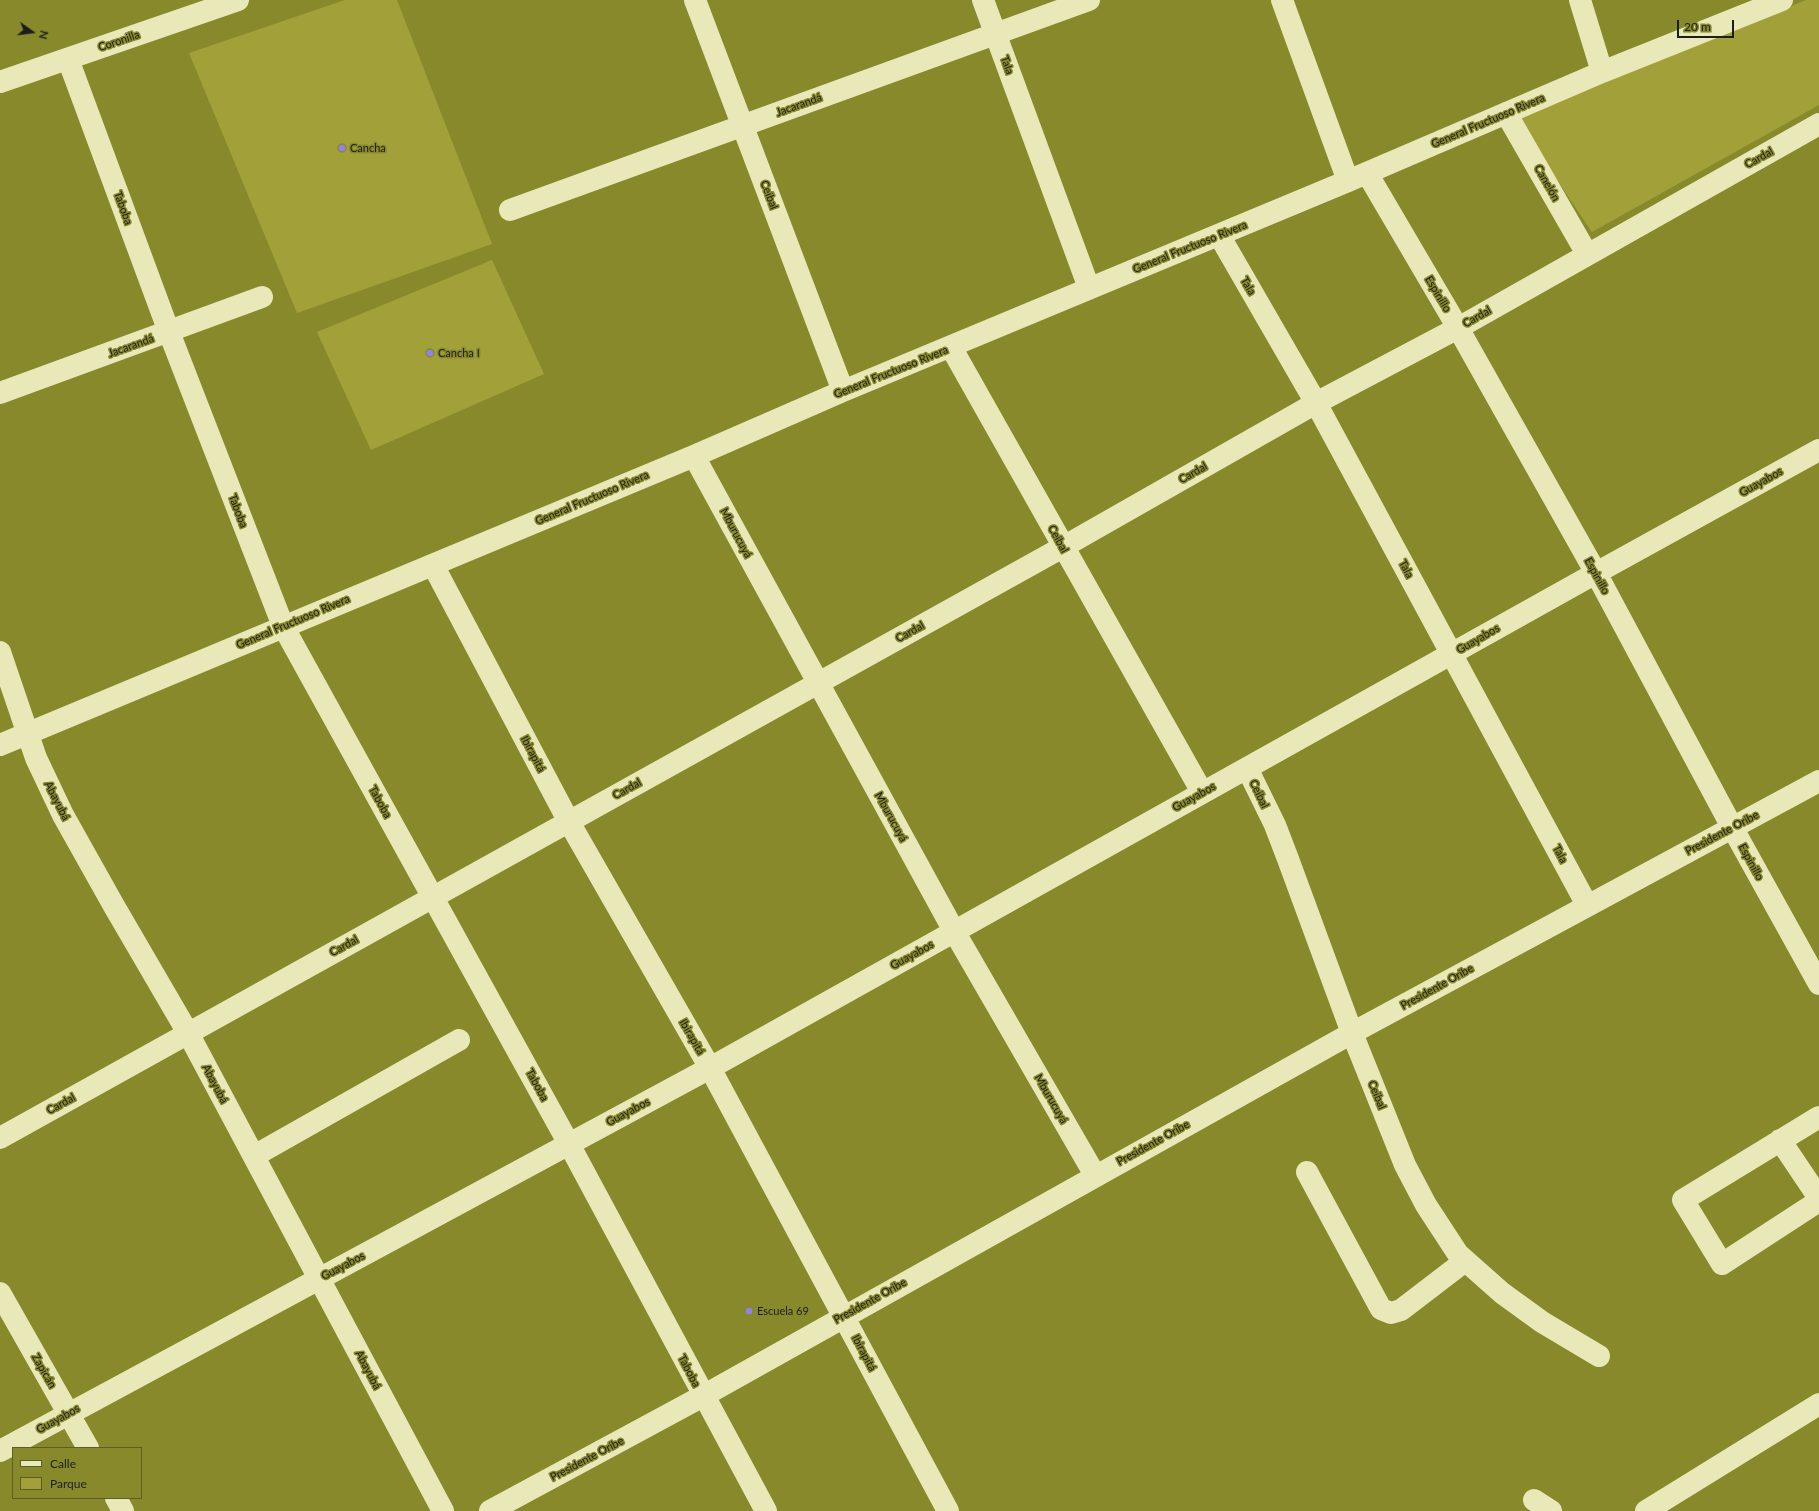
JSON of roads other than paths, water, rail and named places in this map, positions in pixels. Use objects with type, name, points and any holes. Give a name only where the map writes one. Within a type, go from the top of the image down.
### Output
[{"type":"street","name":"Coronilla","points":[[0,82],[238,0]]},
{"type":"street","name":"Ceibal","points":[[695,0],[842,391]]},
{"type":"street","name":"Tala","points":[[983,0],[1089,288]]},
{"type":"street","name":"Jacarandá","points":[[510,210],[1089,0]]},
{"type":"street","name":"Espinillo","points":[[1282,0],[1357,177],[1458,328],[1596,573],[1732,828],[1819,984]]},
{"type":"street","points":[[1580,0],[1602,72]]},
{"type":"street","name":"General Fructuoso Rivera","points":[[0,745],[694,456],[842,391],[1219,235],[1602,72],[1782,0]]},
{"type":"street","name":"Taboba","points":[[68,58],[169,332],[283,626],[569,1144],[766,1511]]},
{"type":"street","name":"Canelón","points":[[1506,113],[1587,254]]},
{"type":"street","name":"Cardal","points":[[0,1138],[1063,548],[1316,403],[1458,328],[1819,124]]},
{"type":"street","name":"Tala","points":[[1219,235],[1316,403],[1587,905]]},
{"type":"street","name":"Jacarandá","points":[[0,393],[262,297]]},
{"type":"street","name":"Ceibal","points":[[951,347],[1202,792]]},
{"type":"street","name":"Guayabos","points":[[0,1451],[710,1068],[1202,792],[1819,450]]},
{"type":"street","name":"Mburucuyá","points":[[694,456],[817,684],[954,931],[1095,1175]]},
{"type":"street","name":"Ibirapitá","points":[[432,565],[569,822],[710,1068],[948,1511]]},
{"type":"street","name":"Abayubá","points":[[0,652],[36,758],[67,821],[114,906],[188,1033],[443,1511]]},
{"type":"street","name":"Ceibal","points":[[1247,768],[1275,825],[1352,1033],[1405,1165],[1426,1205],[1458,1254],[1465,1261],[1502,1293],[1536,1318],[1598,1356]]},
{"type":"street","name":"Presidente Oribe","points":[[490,1511],[703,1396],[844,1315],[1352,1033],[1819,781]]},
{"type":"street","points":[[254,1156],[459,1040]]},
{"type":"street","points":[[1819,1116],[1683,1200],[1722,1264],[1819,1201]]},
{"type":"street","points":[[1780,1140],[1819,1198]]},
{"type":"street","points":[[1307,1172],[1381,1309],[1391,1313],[1401,1310],[1465,1261]]},
{"type":"street","name":"Zapicán","points":[[0,1293],[87,1447]]},
{"type":"street","points":[[1646,1511],[1819,1404]]},
{"type":"street","points":[[117,1499],[123,1511]]},
{"type":"place","name":"Cancha","points":[[342,148]]},
{"type":"place","name":"Cancha I","points":[[430,353]]},
{"type":"place","name":"Escuela 69","points":[[749,1311]]}]
